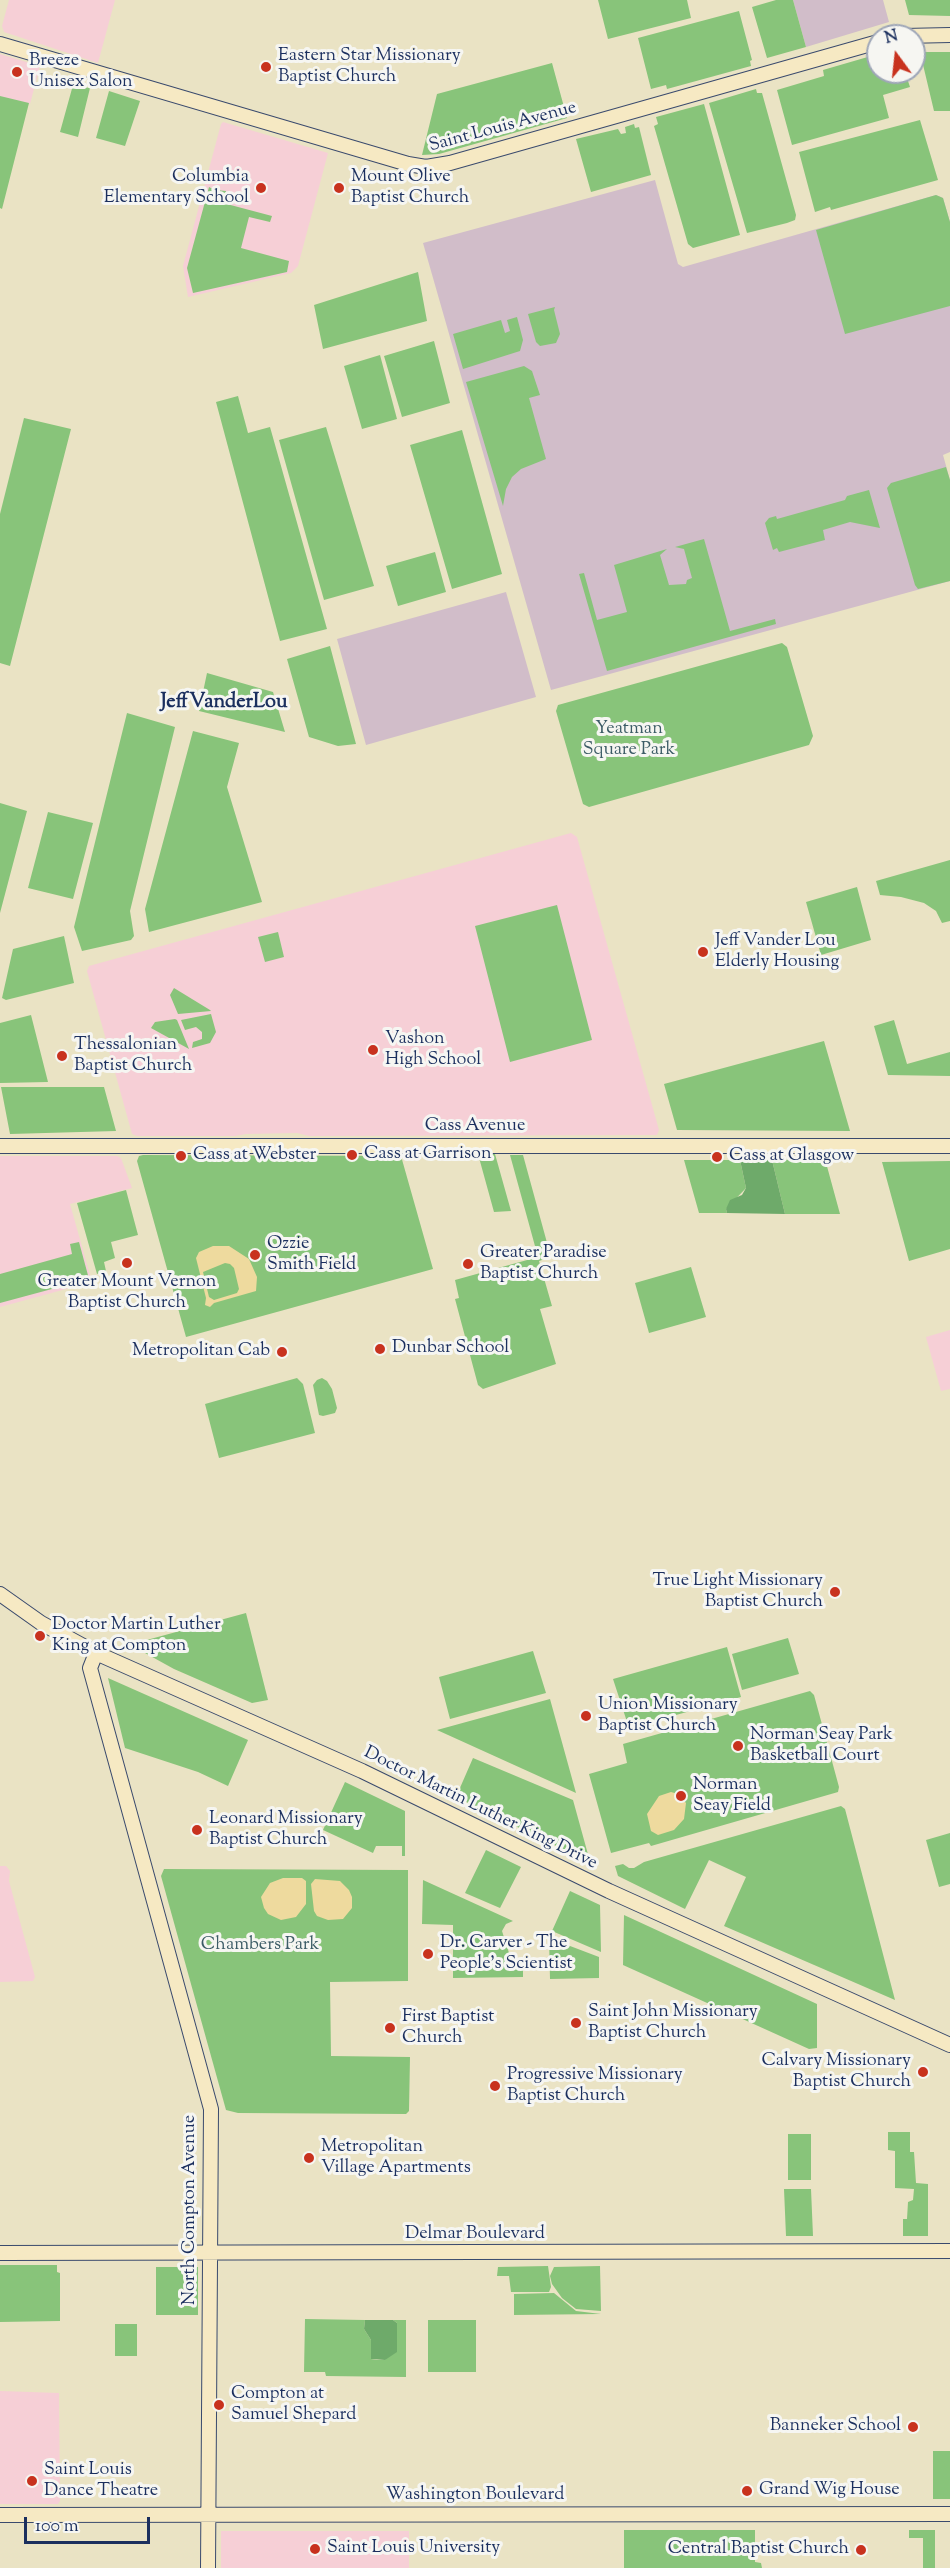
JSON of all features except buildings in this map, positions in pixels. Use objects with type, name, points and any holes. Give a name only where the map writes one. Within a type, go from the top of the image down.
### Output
[{"type":"main road","points":[[926,36],[950,35]]},
{"type":"main road","name":"Saint Louis Avenue","points":[[0,44],[408,165],[426,167],[450,163],[866,45]]},
{"type":"main road","name":"Cass Avenue","points":[[0,1146],[950,1146]]},
{"type":"main road","name":"Doctor Martin Luther King Drive","points":[[0,1594],[41,1623],[96,1653],[362,1771],[440,1811],[542,1857],[609,1891],[950,2045]]},
{"type":"main road","name":"North Compton Avenue","points":[[96,1653],[90,1668],[210,2104],[208,2568]]},
{"type":"main road","name":"Delmar Boulevard","points":[[0,2253],[950,2251]]},
{"type":"main road","name":"Washington Boulevard","points":[[0,2515],[950,2514]]},
{"type":"shaded area","points":[[9,0],[115,0],[98,63],[4,32],[2,26]]},
{"type":"shaded area","points":[[793,0],[883,0],[889,22],[866,24],[866,29],[806,47]]},
{"type":"shaded area","points":[[0,54],[40,66],[30,104],[0,97]]},
{"type":"shaded area","name":"Columbia Elementary School","points":[[223,122],[328,153],[298,266],[291,273],[188,297],[183,266]]},
{"type":"shaded area","points":[[655,180],[678,264],[683,267],[936,195],[943,198],[950,222],[950,452],[943,455],[950,480],[950,581],[551,690],[423,243]]},
{"type":"shaded area","points":[[506,592],[536,697],[366,745],[337,639]]},
{"type":"shaded area","name":"Vashon High School","points":[[571,833],[577,837],[659,1130],[657,1135],[309,1136],[297,1133],[235,1136],[137,1136],[132,1134],[87,971],[89,966]]},
{"type":"shaded area","points":[[0,1156],[117,1156],[121,1158],[132,1188],[70,1204],[92,1282],[0,1307]]},
{"type":"shaded area","points":[[950,1330],[950,1389],[941,1391],[926,1337]]},
{"type":"shaded area","points":[[0,1866],[6,1866],[10,1871],[9,1881],[35,1977],[33,1981],[0,1982]]},
{"type":"shaded area","points":[[0,2391],[59,2393],[60,2501],[58,2504],[0,2504]]},
{"type":"shaded area","name":"Saint Louis University","points":[[221,2531],[409,2531],[409,2568],[221,2568]]},
{"type":"green space","points":[[598,0],[687,0],[691,18],[608,39]]},
{"type":"green space","points":[[776,0],[793,0],[806,47],[767,58],[752,7]]},
{"type":"green space","points":[[905,0],[950,0],[950,16],[909,15]]},
{"type":"green space","points":[[739,11],[752,60],[750,61],[751,66],[667,89],[666,85],[651,89],[638,38]]},
{"type":"green space","points":[[926,52],[950,52],[950,111],[934,111],[926,77]]},
{"type":"green space","points":[[866,57],[866,84],[909,84],[910,87],[883,95],[889,118],[792,145],[777,90],[824,76],[823,70]]},
{"type":"green space","points":[[552,63],[567,118],[439,154],[422,155],[437,94]]},
{"type":"green space","points":[[73,85],[90,88],[78,137],[60,132]]},
{"type":"green space","points":[[756,89],[757,93],[762,93],[796,215],[795,220],[787,223],[747,233],[709,103]]},
{"type":"green space","points":[[109,91],[140,101],[125,146],[96,138]]},
{"type":"green space","points":[[0,96],[29,103],[2,209],[0,208]]},
{"type":"green space","points":[[704,104],[740,235],[693,248],[688,244],[654,126],[658,124],[656,117]]},
{"type":"green space","points":[[920,120],[938,180],[831,210],[830,207],[815,212],[799,152]]},
{"type":"green space","points":[[634,124],[635,128],[639,127],[651,175],[591,192],[576,139],[618,129],[621,134],[626,133],[625,127]]},
{"type":"green space","points":[[209,187],[226,191],[223,203],[272,216],[270,222],[249,217],[241,248],[289,261],[287,272],[193,293],[187,268]]},
{"type":"green space","points":[[936,195],[943,198],[950,222],[950,306],[845,334],[816,230]]},
{"type":"green space","points":[[418,272],[427,321],[323,349],[314,305]]},
{"type":"green space","points":[[555,307],[560,334],[556,343],[540,346],[536,342],[528,314]]},
{"type":"green space","points":[[517,317],[523,340],[520,351],[463,369],[453,334],[501,320],[505,333],[510,331],[507,320]]},
{"type":"green space","points":[[434,341],[450,403],[402,417],[384,356]]},
{"type":"green space","points":[[380,355],[397,419],[362,429],[344,366]]},
{"type":"green space","points":[[524,366],[532,371],[540,395],[529,398],[546,459],[521,469],[512,477],[506,489],[503,506],[466,382]]},
{"type":"green space","points":[[238,396],[248,433],[270,427],[327,629],[280,641],[216,402]]},
{"type":"green space","points":[[24,418],[71,429],[10,666],[0,663],[0,514]]},
{"type":"green space","points":[[326,427],[374,586],[324,600],[279,440]]},
{"type":"green space","points":[[462,430],[502,574],[452,589],[410,445]]},
{"type":"green space","points":[[946,467],[950,480],[950,581],[918,589],[887,488],[891,483]]},
{"type":"green space","points":[[869,490],[880,528],[850,522],[823,530],[825,540],[779,552],[777,548],[773,550],[765,523],[769,518],[776,516],[777,519],[845,500],[847,496]]},
{"type":"green space","points":[[704,539],[730,631],[775,619],[776,624],[607,671],[579,574],[584,573],[597,620],[627,612],[614,565],[667,549],[660,555],[669,585],[686,584],[687,580],[692,578],[684,549],[675,547]]},
{"type":"green space","points":[[435,552],[446,592],[398,606],[386,566]]},
{"type":"green space","name":"Yeatman Square Park","points":[[782,643],[787,647],[813,736],[809,745],[589,807],[583,804],[556,711],[558,705]]},
{"type":"green space","points":[[330,646],[356,744],[338,746],[309,737],[287,659]]},
{"type":"green space","points":[[207,673],[273,692],[285,732],[199,711]]},
{"type":"green space","points":[[127,713],[175,727],[130,911],[134,936],[131,940],[82,951],[74,927]]},
{"type":"green space","points":[[193,731],[239,743],[227,787],[262,902],[149,932],[145,909]]},
{"type":"green space","points":[[0,803],[27,811],[0,913]]},
{"type":"green space","points":[[48,812],[93,823],[73,899],[28,888]]},
{"type":"green space","points":[[950,860],[950,921],[942,923],[936,911],[924,903],[880,895],[876,881]]},
{"type":"green space","points":[[857,887],[871,940],[821,955],[806,902]]},
{"type":"green space","points":[[557,905],[592,1040],[510,1062],[475,926]]},
{"type":"green space","points":[[278,932],[284,957],[265,962],[258,937]]},
{"type":"green space","points":[[64,936],[74,983],[6,1000],[2,998],[13,949]]},
{"type":"green space","points":[[174,988],[211,1011],[178,1014],[170,995]]},
{"type":"green space","points":[[211,1014],[216,1032],[210,1043],[192,1048],[193,1042],[202,1039],[202,1032],[196,1027],[185,1030],[181,1020]]},
{"type":"green space","points":[[31,1015],[48,1082],[0,1083],[0,1023]]},
{"type":"green space","points":[[175,1019],[189,1049],[151,1028],[155,1022]]},
{"type":"green space","points":[[894,1020],[907,1064],[950,1052],[950,1076],[888,1075],[874,1026]]},
{"type":"green space","points":[[824,1041],[850,1131],[677,1130],[664,1084]]},
{"type":"green space","points":[[1,1087],[104,1087],[116,1131],[10,1134]]},
{"type":"green space","points":[[478,1154],[495,1154],[511,1211],[494,1212]]},
{"type":"green space","points":[[510,1155],[523,1155],[549,1250],[543,1252],[545,1259],[539,1261],[552,1306],[540,1309],[556,1364],[483,1389],[478,1385],[455,1299],[459,1298],[455,1280],[538,1257]]},
{"type":"green space","points":[[139,1156],[401,1156],[433,1269],[186,1337],[137,1161]]},
{"type":"green space","points":[[825,1159],[840,1214],[785,1214],[772,1160]]},
{"type":"green space","points":[[684,1160],[740,1160],[746,1188],[726,1209],[727,1213],[699,1213]]},
{"type":"green space","points":[[740,1160],[772,1160],[785,1214],[727,1213],[726,1209],[730,1200],[742,1195],[746,1188]]},
{"type":"green space","points":[[950,1161],[950,1249],[909,1261],[882,1162]]},
{"type":"green space","points":[[126,1190],[138,1235],[111,1242],[115,1258],[104,1262],[106,1271],[97,1274],[77,1203]]},
{"type":"green space","points":[[79,1242],[89,1279],[0,1303],[0,1274],[72,1254],[70,1244]]},
{"type":"green space","points":[[691,1267],[706,1317],[649,1333],[635,1283]]},
{"type":"green space","points":[[297,1378],[303,1384],[315,1433],[219,1458],[205,1404]]},
{"type":"green space","points":[[322,1378],[332,1389],[337,1408],[335,1413],[323,1416],[319,1415],[313,1385]]},
{"type":"green space","points":[[246,1613],[268,1700],[252,1703],[174,1669],[145,1653],[143,1641]]},
{"type":"green space","points":[[788,1638],[799,1674],[742,1690],[732,1654]]},
{"type":"green space","points":[[727,1647],[741,1697],[629,1728],[613,1679]]},
{"type":"green space","points":[[533,1651],[546,1693],[450,1719],[439,1677]]},
{"type":"green space","points":[[108,1678],[248,1740],[228,1786],[198,1772],[125,1748]]},
{"type":"green space","points":[[810,1691],[814,1695],[839,1787],[838,1792],[651,1846],[649,1843],[611,1853],[589,1774],[627,1763],[623,1744]]},
{"type":"green space","points":[[550,1699],[576,1793],[437,1730]]},
{"type":"green space","points":[[473,1758],[573,1800],[589,1858],[583,1859],[456,1797]]},
{"type":"green space","points":[[345,1782],[405,1811],[405,1856],[402,1856],[402,1846],[376,1846],[373,1853],[323,1830]]},
{"type":"green space","points":[[841,1806],[845,1809],[895,2000],[724,1926],[746,1877],[709,1860],[685,1909],[618,1876],[615,1866],[623,1864],[634,1868],[644,1862]]},
{"type":"green space","points":[[950,1833],[950,1884],[939,1887],[926,1840]]},
{"type":"green space","points":[[486,1850],[521,1867],[500,1908],[465,1893]]},
{"type":"green space","name":"Chambers Park","points":[[164,1869],[408,1870],[408,1981],[330,1982],[331,2056],[410,2057],[409,2111],[406,2114],[238,2113],[226,2110],[161,1876]]},
{"type":"green space","points":[[423,1880],[513,1921],[506,1924],[502,1931],[510,1956],[523,1961],[523,1977],[453,1978],[453,1925],[422,1924]]},
{"type":"green space","points":[[570,1891],[600,1905],[601,1952],[552,1931]]},
{"type":"green space","points":[[624,1915],[817,2004],[817,2048],[809,2049],[623,1965]]},
{"type":"green space","points":[[549,1938],[599,1957],[599,1978],[550,1979]]},
{"type":"green space","points":[[888,2132],[910,2132],[910,2152],[914,2152],[916,2183],[928,2184],[928,2236],[903,2236],[903,2219],[907,2219],[908,2202],[913,2200],[914,2189],[895,2188],[895,2151],[888,2150]]},
{"type":"green space","points":[[788,2134],[811,2134],[811,2180],[788,2180]]},
{"type":"green space","points":[[784,2189],[811,2189],[813,2236],[786,2236]]},
{"type":"green space","points":[[0,2265],[57,2265],[57,2272],[60,2273],[60,2321],[0,2322]]},
{"type":"green space","points":[[548,2266],[551,2287],[549,2292],[511,2292],[509,2276],[497,2276],[498,2267]]},
{"type":"green space","points":[[600,2266],[601,2311],[576,2309],[562,2298],[552,2284],[550,2276],[554,2267]]},
{"type":"green space","points":[[156,2267],[198,2267],[198,2315],[156,2315]]},
{"type":"green space","points":[[554,2293],[576,2311],[601,2314],[514,2315],[514,2294]]},
{"type":"green space","points":[[305,2319],[365,2320],[364,2329],[371,2340],[371,2359],[377,2360],[385,2360],[397,2323],[393,2320],[406,2320],[406,2377],[326,2376],[325,2372],[304,2372]]},
{"type":"green space","points":[[365,2320],[393,2320],[397,2323],[397,2352],[385,2360],[371,2359],[371,2340],[364,2329]]},
{"type":"green space","points":[[428,2320],[476,2320],[476,2372],[428,2372]]},
{"type":"green space","points":[[115,2324],[137,2324],[137,2356],[115,2356]]},
{"type":"green space","points":[[933,2451],[950,2451],[950,2499],[933,2499]]},
{"type":"green space","points":[[624,2530],[755,2530],[755,2562],[761,2563],[762,2568],[624,2568]]},
{"type":"green space","points":[[909,2530],[935,2530],[935,2568],[923,2568],[923,2538],[909,2538]]},
{"type":"sand","points":[[213,1246],[229,1246],[249,1259],[257,1277],[256,1291],[214,1303],[210,1307],[205,1305],[206,1298],[196,1258],[199,1252]],"holes":[[[225,1263],[234,1268],[239,1289],[237,1293],[214,1300],[209,1297],[203,1272]]]},
{"type":"sand","points":[[671,1792],[678,1794],[686,1803],[684,1819],[674,1830],[658,1835],[651,1831],[647,1814],[659,1796]]},
{"type":"sand","points":[[283,1878],[302,1878],[306,1881],[306,1904],[296,1917],[281,1920],[268,1914],[261,1897],[270,1883]]},
{"type":"sand","points":[[315,1879],[340,1881],[349,1890],[352,1897],[352,1908],[343,1919],[328,1920],[317,1916],[314,1911],[311,1884]]},
{"type":"place","name":"Eastern Star Missionary Baptist Church","points":[[266,67]]},
{"type":"place","name":"Breeze Unisex Salon","points":[[17,72]]},
{"type":"place","name":"Columbia Elementary School","points":[[261,188]]},
{"type":"place","name":"Mount Olive Baptist Church","points":[[339,188]]},
{"type":"place","name":"Jeff Vander Lou Elderly Housing","points":[[703,952]]},
{"type":"place","name":"Vashon High School","points":[[373,1050]]},
{"type":"place","name":"Thessalonian Baptist Church","points":[[62,1056]]},
{"type":"place","name":"Cass at Garrison","points":[[352,1155]]},
{"type":"place","name":"Cass at Webster","points":[[181,1156]]},
{"type":"place","name":"Cass at Glasgow","points":[[717,1157]]},
{"type":"place","name":"Ozzie Smith Field","points":[[255,1255]]},
{"type":"place","name":"Greater Mount Vernon Baptist Church","points":[[127,1263]]},
{"type":"place","name":"Greater Paradise Baptist Church","points":[[468,1264]]},
{"type":"place","name":"Dunbar School","points":[[380,1349]]},
{"type":"place","name":"Metropolitan Cab","points":[[282,1352]]},
{"type":"place","name":"True Light Missionary Baptist Church","points":[[835,1592]]},
{"type":"place","name":"Doctor Martin Luther King at Compton","points":[[40,1636]]},
{"type":"place","name":"Union Missionary Baptist Church","points":[[586,1716]]},
{"type":"place","name":"Norman Seay Park Basketball Court","points":[[738,1746]]},
{"type":"place","name":"Norman Seay Field","points":[[681,1796]]},
{"type":"place","name":"Leonard Missionary Baptist Church","points":[[197,1830]]},
{"type":"place","name":"Dr. Carver - The People's Scientist","points":[[428,1954]]},
{"type":"place","name":"Saint John Missionary Baptist Church","points":[[576,2023]]},
{"type":"place","name":"First Baptist Church","points":[[390,2028]]},
{"type":"place","name":"Calvary Missionary Baptist Church","points":[[923,2072]]},
{"type":"place","name":"Progressive Missionary Baptist Church","points":[[495,2086]]},
{"type":"place","name":"Metropolitan Village Apartments","points":[[309,2158]]},
{"type":"place","name":"Compton at Samuel Shepard","points":[[219,2405]]},
{"type":"place","name":"Banneker School","points":[[913,2427]]},
{"type":"place","name":"Saint Louis Dance Theatre","points":[[32,2481]]},
{"type":"place","name":"Grand Wig House","points":[[747,2491]]},
{"type":"place","name":"Saint Louis University","points":[[315,2549]]},
{"type":"place","name":"Central Baptist Church","points":[[861,2550]]},
{"type":"district","name":"JeffVanderLou","points":[[224,704]]}]
